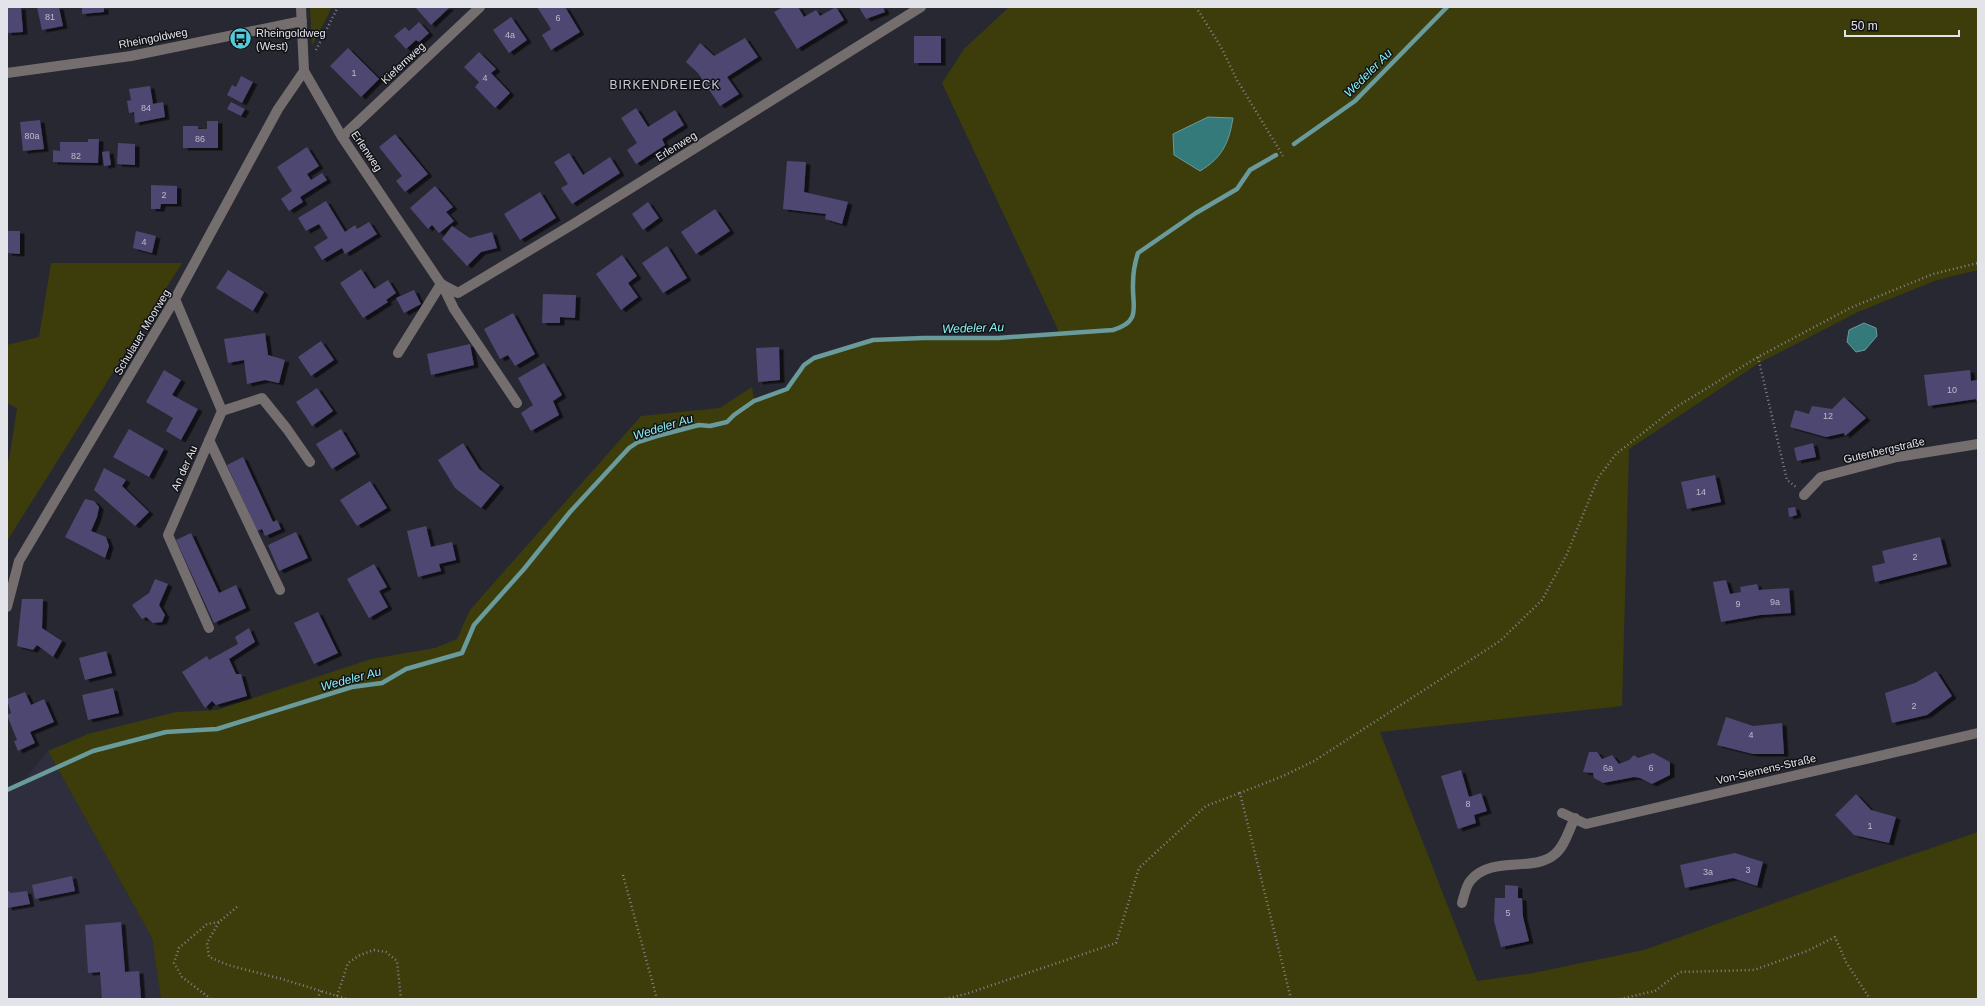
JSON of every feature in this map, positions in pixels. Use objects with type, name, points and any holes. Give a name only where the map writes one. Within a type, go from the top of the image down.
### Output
[{"type":"street","points":[[301,7],[302,21]]},
{"type":"street","name":"Kiefernweg","points":[[342,137],[480,7]]},
{"type":"street","name":"Erlenweg","points":[[302,21],[304,71],[342,137],[442,284],[458,293],[575,223],[921,7]]},
{"type":"street","name":"Rheingoldweg","points":[[7,73],[131,56],[302,21]]},
{"type":"street","name":"Schulauer Moorweg","points":[[7,608],[19,562],[175,299],[278,109],[304,71]]},
{"type":"street","points":[[398,353],[442,284]]},
{"type":"street","points":[[442,284],[454,309],[517,403]]},
{"type":"street","points":[[175,299],[222,410],[262,398],[287,429],[310,462]]},
{"type":"street","name":"An der Au","points":[[209,628],[168,535],[222,410]]},
{"type":"street","points":[[209,440],[280,590]]},
{"type":"street","name":"Gutenbergstraße","points":[[1804,495],[1821,477],[1897,457],[1978,444]]},
{"type":"street","name":"Von-Siemens-Straße","points":[[1562,813],[1586,824],[1978,733]]},
{"type":"street","points":[[1462,903],[1470,881],[1477,874],[1496,866],[1533,862],[1554,855],[1559,850],[1574,818]]},
{"type":"path","points":[[314,52],[338,7]]},
{"type":"path","points":[[1196,7],[1221,47],[1237,80],[1283,156]]},
{"type":"path","points":[[945,999],[966,994],[1116,943],[1139,868],[1206,806],[1283,776],[1314,761],[1500,641],[1542,600],[1568,554],[1598,478],[1616,454],[1676,407],[1758,357],[1850,308],[1933,274],[1978,263]]},
{"type":"path","points":[[1758,357],[1787,480],[1804,495]]},
{"type":"path","points":[[1240,793],[1291,999]]},
{"type":"path","points":[[624,875],[657,999]]},
{"type":"path","points":[[237,907],[219,922],[207,943],[209,957],[228,965],[348,999]]},
{"type":"path","points":[[212,999],[182,977],[174,963],[179,948],[207,924],[219,922]]},
{"type":"path","points":[[1620,999],[1655,991],[1680,972],[1754,970],[1807,951],[1835,937],[1846,962],[1870,999]]},
{"type":"path","points":[[337,996],[348,963],[360,955],[374,950],[386,952],[397,961],[401,999]]},
{"type":"path","points":[[318,999],[320,991]]},
{"type":"shaded area","points":[[310,7],[332,7],[312,46]]},
{"type":"shaded area","points":[[1009,7],[1978,7],[1978,270],[1937,280],[1858,312],[1759,363],[1629,449],[1622,706],[1380,732],[1477,981],[1533,973],[1644,950],[1978,832],[1978,999],[161,999],[152,938],[48,751],[88,734],[176,712],[217,710],[371,659],[435,648],[457,639],[470,610],[641,416],[720,408],[752,387],[754,400],[787,389],[804,365],[814,358],[873,340],[998,338],[1060,334],[942,83],[964,49]]},
{"type":"shaded area","points":[[1208,117],[1233,118],[1227,142],[1223,149],[1214,161],[1200,171],[1174,155],[1173,134]]},
{"type":"shaded area","points":[[51,263],[182,263],[7,541],[7,462],[9,460],[17,408],[7,403],[7,345],[39,337]]},
{"type":"shaded area","points":[[1864,323],[1876,328],[1877,336],[1865,350],[1856,352],[1847,342],[1849,330]]},
{"type":"shaded area","points":[[48,751],[152,938],[161,999],[7,999],[7,790],[22,783]]},
{"type":"building","points":[[7,7],[21,7],[23,32],[7,33]]},
{"type":"building","points":[[37,7],[59,7],[63,26],[42,30]]},
{"type":"building","points":[[82,7],[104,7],[104,12],[82,14]]},
{"type":"building","points":[[415,7],[450,7],[431,25]]},
{"type":"building","points":[[537,7],[565,7],[580,32],[551,50],[542,35],[551,29]]},
{"type":"building","points":[[783,7],[798,7],[804,17],[816,10],[820,16],[836,7],[844,20],[797,49],[774,12]]},
{"type":"building","points":[[859,7],[883,7],[885,12],[866,19]]},
{"type":"building","points":[[511,17],[527,40],[509,53],[493,30]]},
{"type":"building","points":[[419,22],[429,33],[419,42],[416,40],[406,49],[394,36],[405,27],[409,31]]},
{"type":"building","points":[[914,36],[941,36],[941,63],[914,63]]},
{"type":"building","points":[[745,38],[758,57],[727,77],[739,94],[720,106],[698,73],[686,62],[700,43],[714,56]]},
{"type":"building","points":[[348,48],[379,79],[361,97],[330,66]]},
{"type":"building","points":[[479,52],[496,69],[491,73],[510,93],[495,108],[475,87],[479,82],[464,67]]},
{"type":"building","points":[[241,76],[253,82],[242,103],[227,95],[232,85],[236,87]]},
{"type":"building","points":[[150,86],[153,104],[163,102],[165,117],[135,123],[134,112],[129,113],[127,101],[131,100],[129,89]]},
{"type":"building","points":[[231,102],[245,109],[241,116],[227,109]]},
{"type":"building","points":[[636,108],[648,127],[675,110],[684,125],[662,139],[665,145],[636,164],[627,150],[637,143],[621,118]]},
{"type":"building","points":[[40,120],[44,149],[23,151],[20,122]]},
{"type":"building","points":[[207,121],[218,121],[218,148],[183,148],[183,126],[198,126],[198,129],[207,129]]},
{"type":"building","points":[[395,134],[428,174],[405,192],[396,181],[402,176],[379,147]]},
{"type":"building","points":[[88,139],[99,139],[98,163],[53,162],[53,150],[60,151],[60,142],[88,142]]},
{"type":"building","points":[[118,143],[135,144],[135,165],[117,164]]},
{"type":"building","points":[[307,147],[319,166],[307,174],[311,180],[322,173],[327,180],[300,197],[303,202],[289,211],[281,199],[292,191],[277,167]]},
{"type":"building","points":[[109,151],[111,165],[104,166],[102,152]]},
{"type":"building","points":[[569,153],[583,175],[610,157],[620,173],[572,204],[561,188],[568,184],[554,162]]},
{"type":"building","points":[[787,161],[806,162],[804,192],[848,202],[842,224],[825,219],[826,214],[783,209]]},
{"type":"building","points":[[151,185],[177,186],[177,204],[161,204],[160,209],[151,209]]},
{"type":"building","points":[[435,186],[453,207],[446,212],[454,221],[439,233],[432,225],[428,229],[410,208]]},
{"type":"building","points":[[540,192],[556,218],[520,240],[504,214]]},
{"type":"building","points":[[326,201],[345,232],[355,225],[357,229],[369,222],[377,234],[345,254],[342,248],[322,260],[314,247],[328,238],[319,224],[306,231],[298,218]]},
{"type":"building","points":[[648,202],[659,218],[643,230],[632,214]]},
{"type":"building","points":[[715,209],[730,231],[696,254],[681,232]]},
{"type":"building","points":[[452,226],[470,238],[492,232],[497,248],[481,252],[467,266],[442,239]]},
{"type":"building","points":[[7,231],[20,231],[20,254],[7,253]]},
{"type":"building","points":[[136,231],[156,236],[152,253],[133,248]]},
{"type":"building","points":[[667,246],[687,278],[663,293],[642,263]]},
{"type":"building","points":[[622,255],[637,276],[628,283],[638,297],[621,310],[596,274]]},
{"type":"building","points":[[361,269],[374,289],[388,280],[396,293],[386,300],[388,302],[363,318],[340,283]]},
{"type":"building","points":[[228,270],[264,292],[253,311],[216,288]]},
{"type":"building","points":[[414,290],[421,304],[404,313],[396,298]]},
{"type":"building","points":[[543,294],[576,295],[575,318],[560,317],[560,323],[542,323]]},
{"type":"building","points":[[513,313],[535,354],[515,366],[508,355],[500,359],[484,329]]},
{"type":"building","points":[[265,333],[268,355],[285,360],[279,383],[265,380],[247,384],[244,360],[228,363],[224,339]]},
{"type":"building","points":[[321,341],[334,360],[311,376],[298,357]]},
{"type":"building","points":[[470,344],[474,365],[431,375],[427,354]]},
{"type":"building","points":[[779,347],[780,380],[758,382],[756,348]]},
{"type":"building","points":[[544,363],[562,395],[553,401],[559,415],[531,431],[521,413],[533,405],[518,378]]},
{"type":"building","points":[[164,370],[181,380],[172,395],[198,409],[181,440],[166,431],[173,418],[146,402]]},
{"type":"building","points":[[1970,370],[1971,381],[1978,380],[1978,405],[1976,399],[1928,406],[1924,375]]},
{"type":"building","points":[[317,388],[333,411],[312,426],[296,402]]},
{"type":"building","points":[[1844,397],[1866,418],[1845,436],[1844,433],[1826,437],[1790,427],[1795,410],[1809,414],[1812,406],[1832,409]]},
{"type":"building","points":[[129,429],[164,449],[149,477],[113,457]]},
{"type":"building","points":[[341,429],[356,454],[332,469],[316,444]]},
{"type":"building","points":[[463,443],[479,469],[500,485],[481,508],[455,488],[438,460]]},
{"type":"building","points":[[1813,443],[1816,457],[1797,461],[1794,448]]},
{"type":"building","points":[[243,457],[273,522],[277,520],[281,529],[265,536],[262,529],[257,531],[227,465]]},
{"type":"building","points":[[104,468],[126,480],[122,486],[149,512],[135,526],[94,490]]},
{"type":"building","points":[[1715,475],[1721,502],[1687,509],[1681,482]]},
{"type":"building","points":[[370,481],[387,508],[357,526],[340,500]]},
{"type":"building","points":[[85,499],[94,501],[99,507],[97,517],[91,531],[106,537],[109,546],[105,558],[65,537]]},
{"type":"building","points":[[1795,507],[1797,515],[1789,517],[1788,508]]},
{"type":"building","points":[[426,526],[431,547],[452,542],[456,560],[439,564],[441,571],[418,577],[407,531]]},
{"type":"building","points":[[296,532],[308,558],[279,571],[268,545]]},
{"type":"building","points":[[191,533],[219,593],[236,585],[246,608],[214,623],[176,540]]},
{"type":"building","points":[[1940,537],[1947,564],[1875,582],[1872,566],[1885,563],[1882,551]]},
{"type":"building","points":[[374,564],[387,587],[379,591],[388,607],[369,618],[347,579]]},
{"type":"building","points":[[155,579],[168,584],[159,605],[165,615],[162,622],[153,623],[146,617],[142,619],[132,605],[149,593]]},
{"type":"building","points":[[1726,580],[1730,594],[1741,592],[1740,587],[1757,584],[1759,590],[1789,588],[1791,613],[1760,615],[1721,622],[1713,582]]},
{"type":"building","points":[[22,599],[43,599],[42,628],[62,641],[53,657],[37,645],[33,650],[17,646]]},
{"type":"building","points":[[318,612],[338,653],[314,664],[294,623]]},
{"type":"building","points":[[249,628],[255,642],[229,659],[236,674],[241,674],[247,696],[216,705],[212,701],[205,708],[182,672],[207,656],[209,660],[238,644],[235,637]]},
{"type":"building","points":[[106,651],[112,673],[85,680],[79,658]]},
{"type":"building","points":[[1936,671],[1952,696],[1927,715],[1892,723],[1885,693],[1915,683]]},
{"type":"building","points":[[113,688],[119,713],[88,720],[82,695]]},
{"type":"building","points":[[25,692],[31,705],[44,699],[54,722],[30,732],[35,743],[18,751],[14,741],[17,740],[7,715],[11,713],[7,699]]},
{"type":"building","points":[[1726,717],[1753,726],[1782,723],[1784,754],[1753,754],[1717,745]]},
{"type":"building","points":[[1589,752],[1597,752],[1602,759],[1612,755],[1619,764],[1629,760],[1634,755],[1638,758],[1653,753],[1670,762],[1670,775],[1652,784],[1640,778],[1634,777],[1603,783],[1594,778],[1593,773],[1583,772]]},
{"type":"building","points":[[1461,770],[1469,797],[1481,793],[1487,811],[1474,815],[1476,823],[1458,829],[1441,776]]},
{"type":"building","points":[[1856,794],[1871,810],[1896,817],[1889,843],[1854,835],[1835,815]]},
{"type":"building","points":[[1735,853],[1763,862],[1757,886],[1733,878],[1685,888],[1680,865]]},
{"type":"building","points":[[72,876],[75,891],[35,899],[32,885]]},
{"type":"building","points":[[1505,885],[1518,886],[1518,898],[1522,898],[1523,917],[1529,941],[1501,947],[1494,921],[1495,898],[1505,898]]},
{"type":"building","points":[[7,890],[11,893],[27,891],[30,904],[7,908]]},
{"type":"building","points":[[121,922],[125,972],[139,971],[141,999],[102,999],[100,972],[88,973],[85,925]]},
{"type":"waterway","name":"Wedeler Au","points":[[1294,144],[1355,101],[1447,7]]},
{"type":"waterway","name":"Wedeler Au","points":[[7,790],[93,751],[166,732],[217,729],[352,687],[382,683],[406,669],[462,653],[474,625],[524,569],[570,512],[629,448],[638,442],[657,436],[699,425],[710,426],[727,422],[734,415],[754,401],[787,389],[804,365],[814,358],[873,340],[998,338],[1113,330],[1122,326],[1132,318],[1134,312],[1133,276],[1138,253],[1196,213],[1237,189],[1250,170],[1276,155]]},
{"type":"place","name":"Rheingoldweg (West)","points":[[241,39]]},
{"type":"district","name":"BIRKENDREIECK","points":[[665,85]]}]
